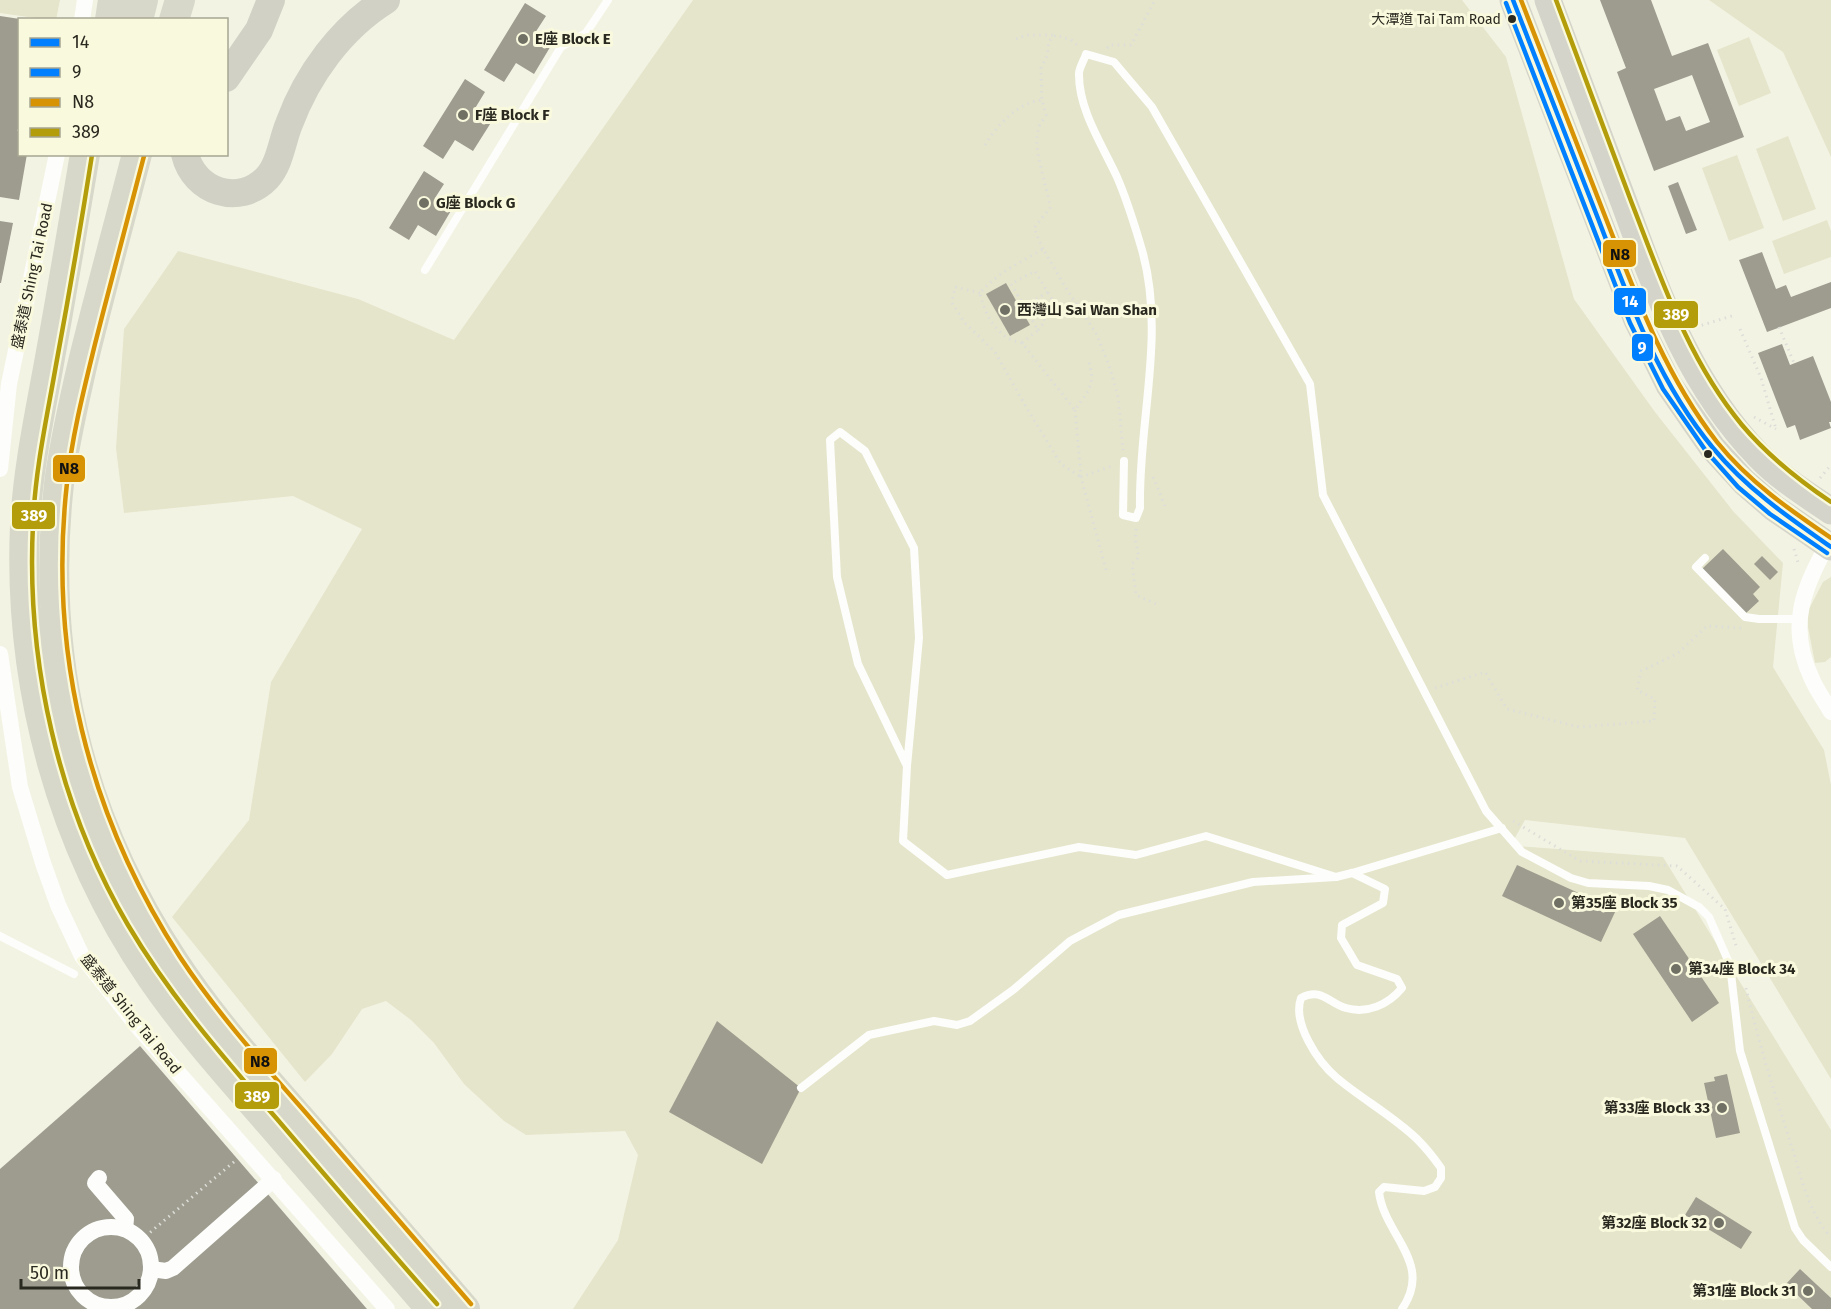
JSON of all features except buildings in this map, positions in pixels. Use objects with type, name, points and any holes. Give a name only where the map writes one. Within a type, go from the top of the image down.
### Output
[{"type":"highway","points":[[110,18],[113,0]]},
{"type":"highway","points":[[138,18],[143,0]]},
{"type":"highway","points":[[170,18],[174,0]]},
{"type":"highway","points":[[175,18],[180,0]]},
{"type":"highway","points":[[228,75],[259,30],[270,0]]},
{"type":"highway","points":[[186,156],[193,173],[200,182],[215,190],[235,194],[260,184],[274,167],[298,102],[325,57],[354,25],[386,0]]},
{"type":"highway","points":[[85,156],[31,464],[25,523],[24,583],[27,642],[45,741],[81,847],[111,911],[152,978],[217,1062],[431,1309]]},
{"type":"highway","points":[[52,348],[103,156]]},
{"type":"highway","points":[[136,156],[75,397],[56,514],[54,584],[58,651],[64,690],[84,773],[108,839],[123,872],[155,933],[193,990],[234,1042],[465,1309]]},
{"type":"main road","points":[[1513,0],[1637,320],[1669,385],[1712,447],[1744,482],[1774,508],[1830,543]]},
{"type":"main road","points":[[1548,0],[1653,280],[1679,342],[1710,393],[1757,454],[1785,479],[1831,511]]},
{"type":"street","points":[[82,18],[85,0]]},
{"type":"street","name":"盛泰道 Shing Tai Road","points":[[0,470],[5,384],[57,156]]},
{"type":"street","points":[[1830,543],[1804,593],[1799,619],[1802,654],[1812,680],[1831,712]]},
{"type":"street","name":"盛泰道 Shing Tai Road","points":[[0,654],[20,787],[43,863],[70,933],[82,956],[130,1018],[387,1309]]},
{"type":"street","points":[[99,1178],[95,1183],[126,1219],[125,1229]]},
{"type":"street","points":[[151,1269],[166,1271],[181,1262],[274,1179]]},
{"type":"street","points":[[100,1228],[125,1229],[141,1240],[151,1259],[149,1282],[132,1306],[108,1308],[96,1305],[85,1299],[74,1283],[70,1265],[73,1252],[88,1233],[100,1228]]},
{"type":"lane","points":[[425,270],[561,47],[586,33],[608,0]]},
{"type":"lane","points":[[1124,461],[1123,515],[1136,518],[1140,508],[1142,442],[1152,360],[1151,302],[1142,252],[1118,180],[1084,106],[1078,74],[1090,55],[1114,62],[1152,107],[1310,384],[1323,495],[1486,811],[1522,852],[1570,878],[1588,883],[1650,886],[1668,890],[1699,907],[1709,916],[1730,965],[1740,1050],[1795,1228],[1803,1240],[1831,1267]]},
{"type":"lane","points":[[907,766],[858,664],[837,578],[830,441],[840,432],[865,452],[914,548],[919,638],[907,766],[903,841],[947,875],[1079,848],[1136,855],[1206,836],[1336,877]]},
{"type":"lane","points":[[1705,558],[1696,567],[1745,617],[1799,619]]},
{"type":"lane","points":[[801,1088],[869,1035],[934,1021],[957,1025],[970,1021],[1013,990],[1070,941],[1119,915],[1252,882],[1336,877],[1502,828]]},
{"type":"lane","points":[[1352,873],[1385,889],[1383,903],[1342,925],[1341,938],[1357,965],[1397,979],[1402,988],[1393,999],[1379,1006],[1360,1010],[1344,1008],[1318,993],[1308,994],[1301,998],[1298,1006],[1302,1029],[1319,1057],[1335,1076],[1416,1138],[1441,1167],[1441,1178],[1435,1187],[1424,1191],[1383,1187],[1379,1192],[1380,1202],[1403,1247],[1415,1281],[1409,1300],[1402,1309]]},
{"type":"lane","points":[[0,936],[74,974]]},
{"type":"path","points":[[1016,39],[1026,35],[1056,34],[1071,40],[1090,55],[1110,45],[1131,45],[1155,0]]},
{"type":"path","points":[[1056,34],[1049,41],[1047,56],[1041,68],[1042,99],[1046,115],[1038,128],[1036,145],[1050,208],[1034,228],[1043,249],[1096,333],[1110,368],[1118,397],[1124,461],[1081,477]]},
{"type":"path","points":[[985,145],[996,127],[1029,101],[1042,99]]},
{"type":"path","points":[[980,293],[1004,272],[1043,249]]},
{"type":"path","points":[[1038,330],[1011,284],[1035,271],[1058,309]]},
{"type":"path","points":[[980,293],[955,287],[952,303],[965,323],[996,352],[1061,464],[1081,477]]},
{"type":"path","points":[[1022,343],[1046,321],[1035,300],[1048,292]]},
{"type":"path","points":[[980,293],[983,305],[1000,334],[1010,341],[1022,343],[1075,410],[1081,477],[1106,570]]},
{"type":"path","points":[[1692,328],[1735,315]]},
{"type":"path","points":[[1779,327],[1794,363]]},
{"type":"path","points":[[1740,329],[1761,378],[1776,429]]},
{"type":"path","points":[[1075,410],[1093,386],[1088,358]]},
{"type":"path","points":[[1816,482],[1831,465]]},
{"type":"path","points":[[1136,518],[1135,539],[1138,557],[1132,564],[1136,595],[1156,604]]},
{"type":"path","points":[[1425,691],[1485,672],[1506,709],[1579,727],[1654,722],[1654,699],[1637,690],[1641,671],[1677,654],[1707,626],[1742,628]]},
{"type":"path","points":[[1486,811],[1498,806],[1509,819],[1580,861],[1677,866],[1725,909],[1738,953]]},
{"type":"path","points":[[1746,988],[1759,1045],[1809,1200],[1824,1230],[1831,1237]]},
{"type":"path","points":[[141,1240],[248,1150]]},
{"type":"green space","points":[[0,0],[60,0],[56,18],[35,18],[0,13]]},
{"type":"green space","points":[[693,0],[1462,0],[1506,57],[1574,299],[1655,412],[1733,511],[1783,563],[1773,667],[1824,750],[1831,785],[1831,1079],[1685,838],[1525,820],[1512,843],[1517,846],[1663,857],[1831,1130],[1831,1309],[573,1309],[618,1240],[638,1155],[625,1131],[526,1135],[504,1121],[464,1084],[434,1043],[411,1020],[386,1001],[362,1009],[332,1054],[305,1082],[172,917],[249,820],[271,682],[362,529],[293,496],[124,513],[116,448],[124,329],[178,251],[358,299],[454,340]]},
{"type":"green space","points":[[1709,0],[1831,0],[1831,157],[1783,52]]},
{"type":"green space","points":[[1749,37],[1771,93],[1739,106],[1717,50]]},
{"type":"green space","points":[[1788,136],[1816,209],[1783,221],[1756,149]]},
{"type":"green space","points":[[1737,155],[1764,228],[1729,241],[1702,168]]},
{"type":"green space","points":[[1827,220],[1831,231],[1831,257],[1784,274],[1772,241]]},
{"type":"green space","points":[[1831,577],[1831,657],[1825,662],[1815,663],[1807,613],[1823,582]]},
{"type":"transit line","name":"14","points":[[1513,0],[1622,281],[1647,339],[1676,396],[1713,448],[1740,477],[1831,547]]},
{"type":"transit line","name":"N8","points":[[1521,0],[1639,302],[1681,388],[1729,456],[1756,483],[1831,538]]},
{"type":"transit line","name":"389","points":[[1556,0],[1665,289],[1691,346],[1723,400],[1742,425],[1773,457],[1831,502]]},
{"type":"transit line","name":"9","points":[[1506,3],[1630,323],[1663,389],[1706,451],[1738,487],[1770,514],[1827,553]]},
{"type":"transit line","name":"389","points":[[92,156],[42,444],[33,524],[32,576],[35,628],[42,680],[65,782],[104,879],[128,925],[161,977],[237,1073],[437,1304]]},
{"type":"transit line","name":"N8","points":[[144,156],[87,378],[75,430],[67,483],[63,546],[64,608],[70,670],[82,730],[99,789],[121,847],[148,903],[180,957],[240,1037],[471,1304]]},
{"type":"place","name":"大潭道 Tai Tam Road","points":[[1512,19]]},
{"type":"place","name":"E座 Block E","points":[[523,39]]},
{"type":"place","name":"F座 Block F","points":[[463,115]]},
{"type":"place","name":"G座 Block G","points":[[424,203]]},
{"type":"place","name":"西灣山 Sai Wan Shan","points":[[1005,310]]},
{"type":"place","name":"第35座 Block 35","points":[[1559,903]]},
{"type":"place","name":"第34座 Block 34","points":[[1676,969]]},
{"type":"place","name":"第33座 Block 33","points":[[1722,1108]]},
{"type":"place","name":"第32座 Block 32","points":[[1719,1223]]},
{"type":"place","name":"第31座 Block 31","points":[[1808,1291]]}]
